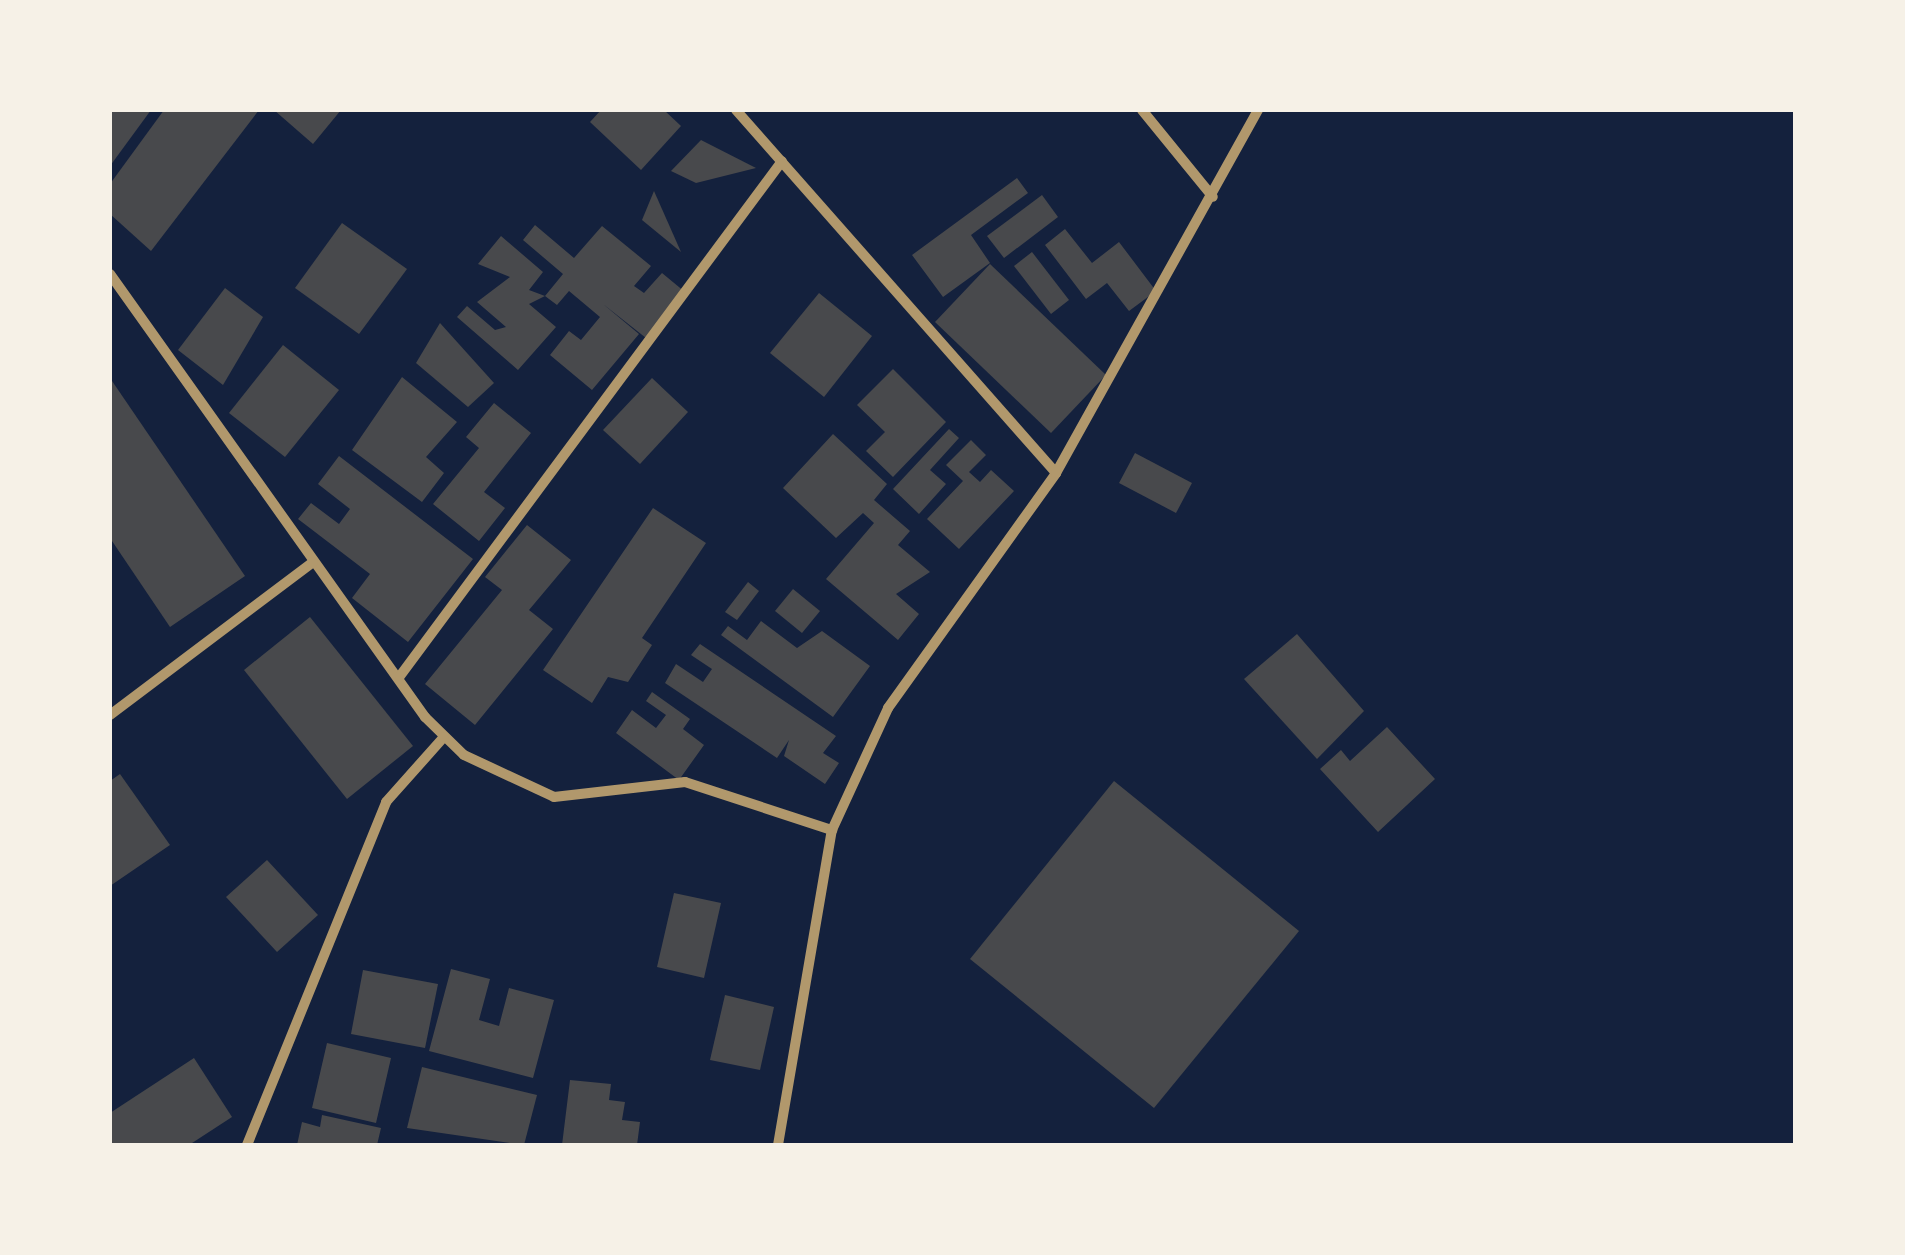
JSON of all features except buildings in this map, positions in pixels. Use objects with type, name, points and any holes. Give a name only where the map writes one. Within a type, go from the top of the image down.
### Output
[{"type":"street","points":[[736,110],[1056,474]]},
{"type":"street","points":[[1142,110],[1213,197]]},
{"type":"street","points":[[778,1145],[832,830],[888,708],[1056,474],[1258,110]]},
{"type":"street","points":[[400,676],[782,160]]},
{"type":"street","points":[[110,274],[313,562],[444,737],[492,773],[554,797],[685,782],[832,830]]},
{"type":"street","points":[[110,304],[122,295]]},
{"type":"street","points":[[110,716],[313,562]]},
{"type":"street","points":[[248,1145],[386,802],[444,737]]}]
